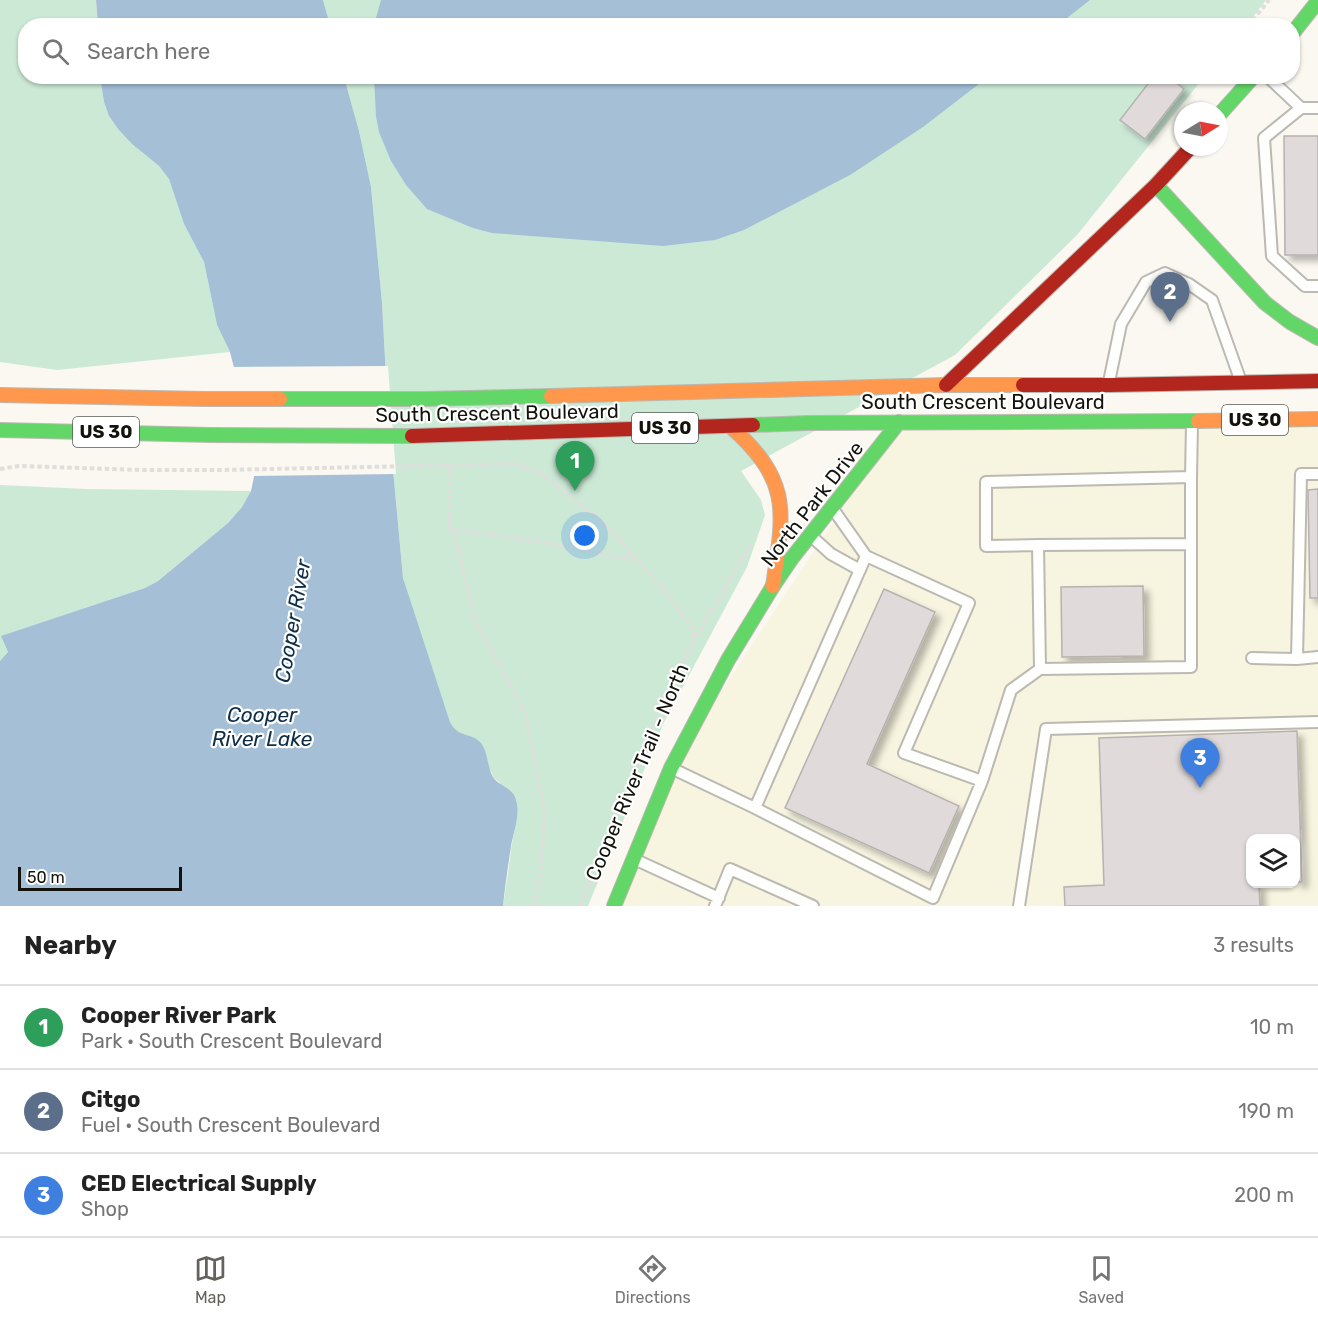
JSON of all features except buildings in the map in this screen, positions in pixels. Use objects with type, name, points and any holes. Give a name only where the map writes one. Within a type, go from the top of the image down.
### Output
[{"type":"main road","points":[[1300,25],[1318,1]]},
{"type":"main road","points":[[1228,106],[1247,84]]},
{"type":"main road","name":"North Park Drive","points":[[614,906],[671,768],[728,660],[773,586],[810,535],[899,422],[946,385],[1156,185],[1183,156]]},
{"type":"main road","points":[[1156,185],[1266,303],[1284,319],[1318,338]]},
{"type":"main road","name":"South Crescent Boulevard","points":[[0,396],[425,399],[946,385],[1318,381]]},
{"type":"main road","name":"South Crescent Boulevard","points":[[0,430],[211,435],[432,436],[899,422],[1318,418]]},
{"type":"main road","points":[[730,426],[750,442],[771,472],[779,497],[781,527],[773,586]]},
{"type":"lane","points":[[1276,84],[1301,108]]},
{"type":"lane","points":[[1318,108],[1301,108],[1264,138],[1272,256],[1305,286],[1318,286]]},
{"type":"lane","points":[[1109,385],[1121,324],[1146,282],[1165,273],[1189,284],[1212,300],[1241,382]]},
{"type":"lane","points":[[671,768],[933,898],[982,781],[1011,690],[1040,669],[1191,667],[1192,421]]},
{"type":"lane","points":[[1297,659],[1301,474],[1318,474]]},
{"type":"lane","points":[[1191,477],[986,482],[986,546],[1191,544]]},
{"type":"lane","points":[[832,508],[866,556],[969,603],[904,753],[982,781]]},
{"type":"lane","points":[[810,535],[831,554],[860,570]]},
{"type":"lane","points":[[1038,545],[1040,669]]},
{"type":"lane","points":[[755,808],[866,556]]},
{"type":"lane","points":[[1252,658],[1318,657]]},
{"type":"lane","points":[[1019,906],[1046,729],[1318,722]]},
{"type":"lane","points":[[633,858],[717,902],[730,869],[813,906]]},
{"type":"path","points":[[1254,18],[1269,0]]},
{"type":"path","name":"Cooper River Trail - North","points":[[0,469],[20,466],[219,470],[516,464],[543,474],[610,529],[670,598],[690,624],[695,638]]},
{"type":"path","points":[[449,466],[449,529],[542,542],[637,560]]},
{"type":"path","points":[[454,530],[474,618],[525,713],[545,813],[535,906]]},
{"type":"path","name":"Cooper River Trail - North","points":[[580,906],[642,755],[695,638],[757,535]]},
{"type":"shaded area","points":[[1318,419],[1318,906],[614,906],[671,768],[899,422]]},
{"type":"green space","points":[[0,0],[96,0],[97,18],[18,18],[18,84],[101,84],[109,116],[118,129],[159,166],[169,179],[184,224],[204,262],[217,325],[230,352],[57,370],[0,362]]},
{"type":"green space","points":[[323,0],[1266,0],[1252,18],[328,18]]},
{"type":"green space","points":[[346,84],[1198,84],[1184,102],[1174,102],[1174,114],[1077,235],[955,355],[741,471],[761,500],[765,515],[747,567],[663,724],[588,906],[503,906],[517,817],[475,739],[453,730],[407,593],[403,578],[388,415],[382,303],[371,187]]},
{"type":"green space","points":[[0,485],[87,489],[251,491],[242,507],[228,523],[158,581],[145,588],[2,636],[8,652],[0,661]]},
{"type":"water","points":[[96,0],[323,0],[328,18],[97,18]]},
{"type":"water","points":[[381,0],[1090,0],[1067,18],[376,18]]},
{"type":"water","name":"Cooper River Lake","points":[[101,84],[346,84],[371,187],[403,578],[450,722],[460,733],[476,739],[483,745],[493,777],[512,792],[516,801],[517,820],[503,906],[0,906],[0,661],[8,652],[1,636],[145,588],[158,581],[228,523],[242,507],[251,491],[254,477],[252,438],[230,352],[217,325],[204,262],[184,224],[169,179],[159,166],[118,129],[109,116]]},
{"type":"water","points":[[374,84],[979,84],[923,127],[850,175],[744,230],[715,240],[663,246],[492,233],[473,228],[427,209],[406,185],[391,161],[379,132]]},
{"type":"pier","points":[[388,366],[396,474],[251,476],[249,439],[231,367]]},
{"type":"traffic: fast","points":[[1300,24],[1318,1]]},
{"type":"traffic: fast","points":[[1228,105],[1247,84]]},
{"type":"traffic: fast","points":[[1156,185],[1265,303],[1290,322],[1318,338]]},
{"type":"traffic: fast","points":[[280,399],[551,396]]},
{"type":"traffic: fast","points":[[753,425],[1198,421]]},
{"type":"traffic: fast","points":[[614,906],[671,768],[728,660],[792,558],[899,422]]},
{"type":"traffic: fast","points":[[0,430],[211,435],[412,436]]},
{"type":"traffic: slow","points":[[551,396],[1023,385]]},
{"type":"traffic: slow","points":[[0,395],[280,399]]},
{"type":"traffic: slow","points":[[1198,421],[1318,419]]},
{"type":"traffic: slow","points":[[730,426],[764,464],[774,481],[779,498],[780,537],[773,586]]},
{"type":"traffic: jam","points":[[946,385],[1156,185],[1183,156]]},
{"type":"traffic: jam","points":[[1023,385],[1318,381]]},
{"type":"traffic: jam","points":[[412,436],[753,425]]},
{"type":"place","name":"Citgo","points":[[1170,322]]},
{"type":"place","name":"Cooper River Park","points":[[575,491]]},
{"type":"place","name":"CED Electrical Supply","points":[[1200,788]]},
{"type":"water label","name":"Cooper River","points":[[293,621]]}]
